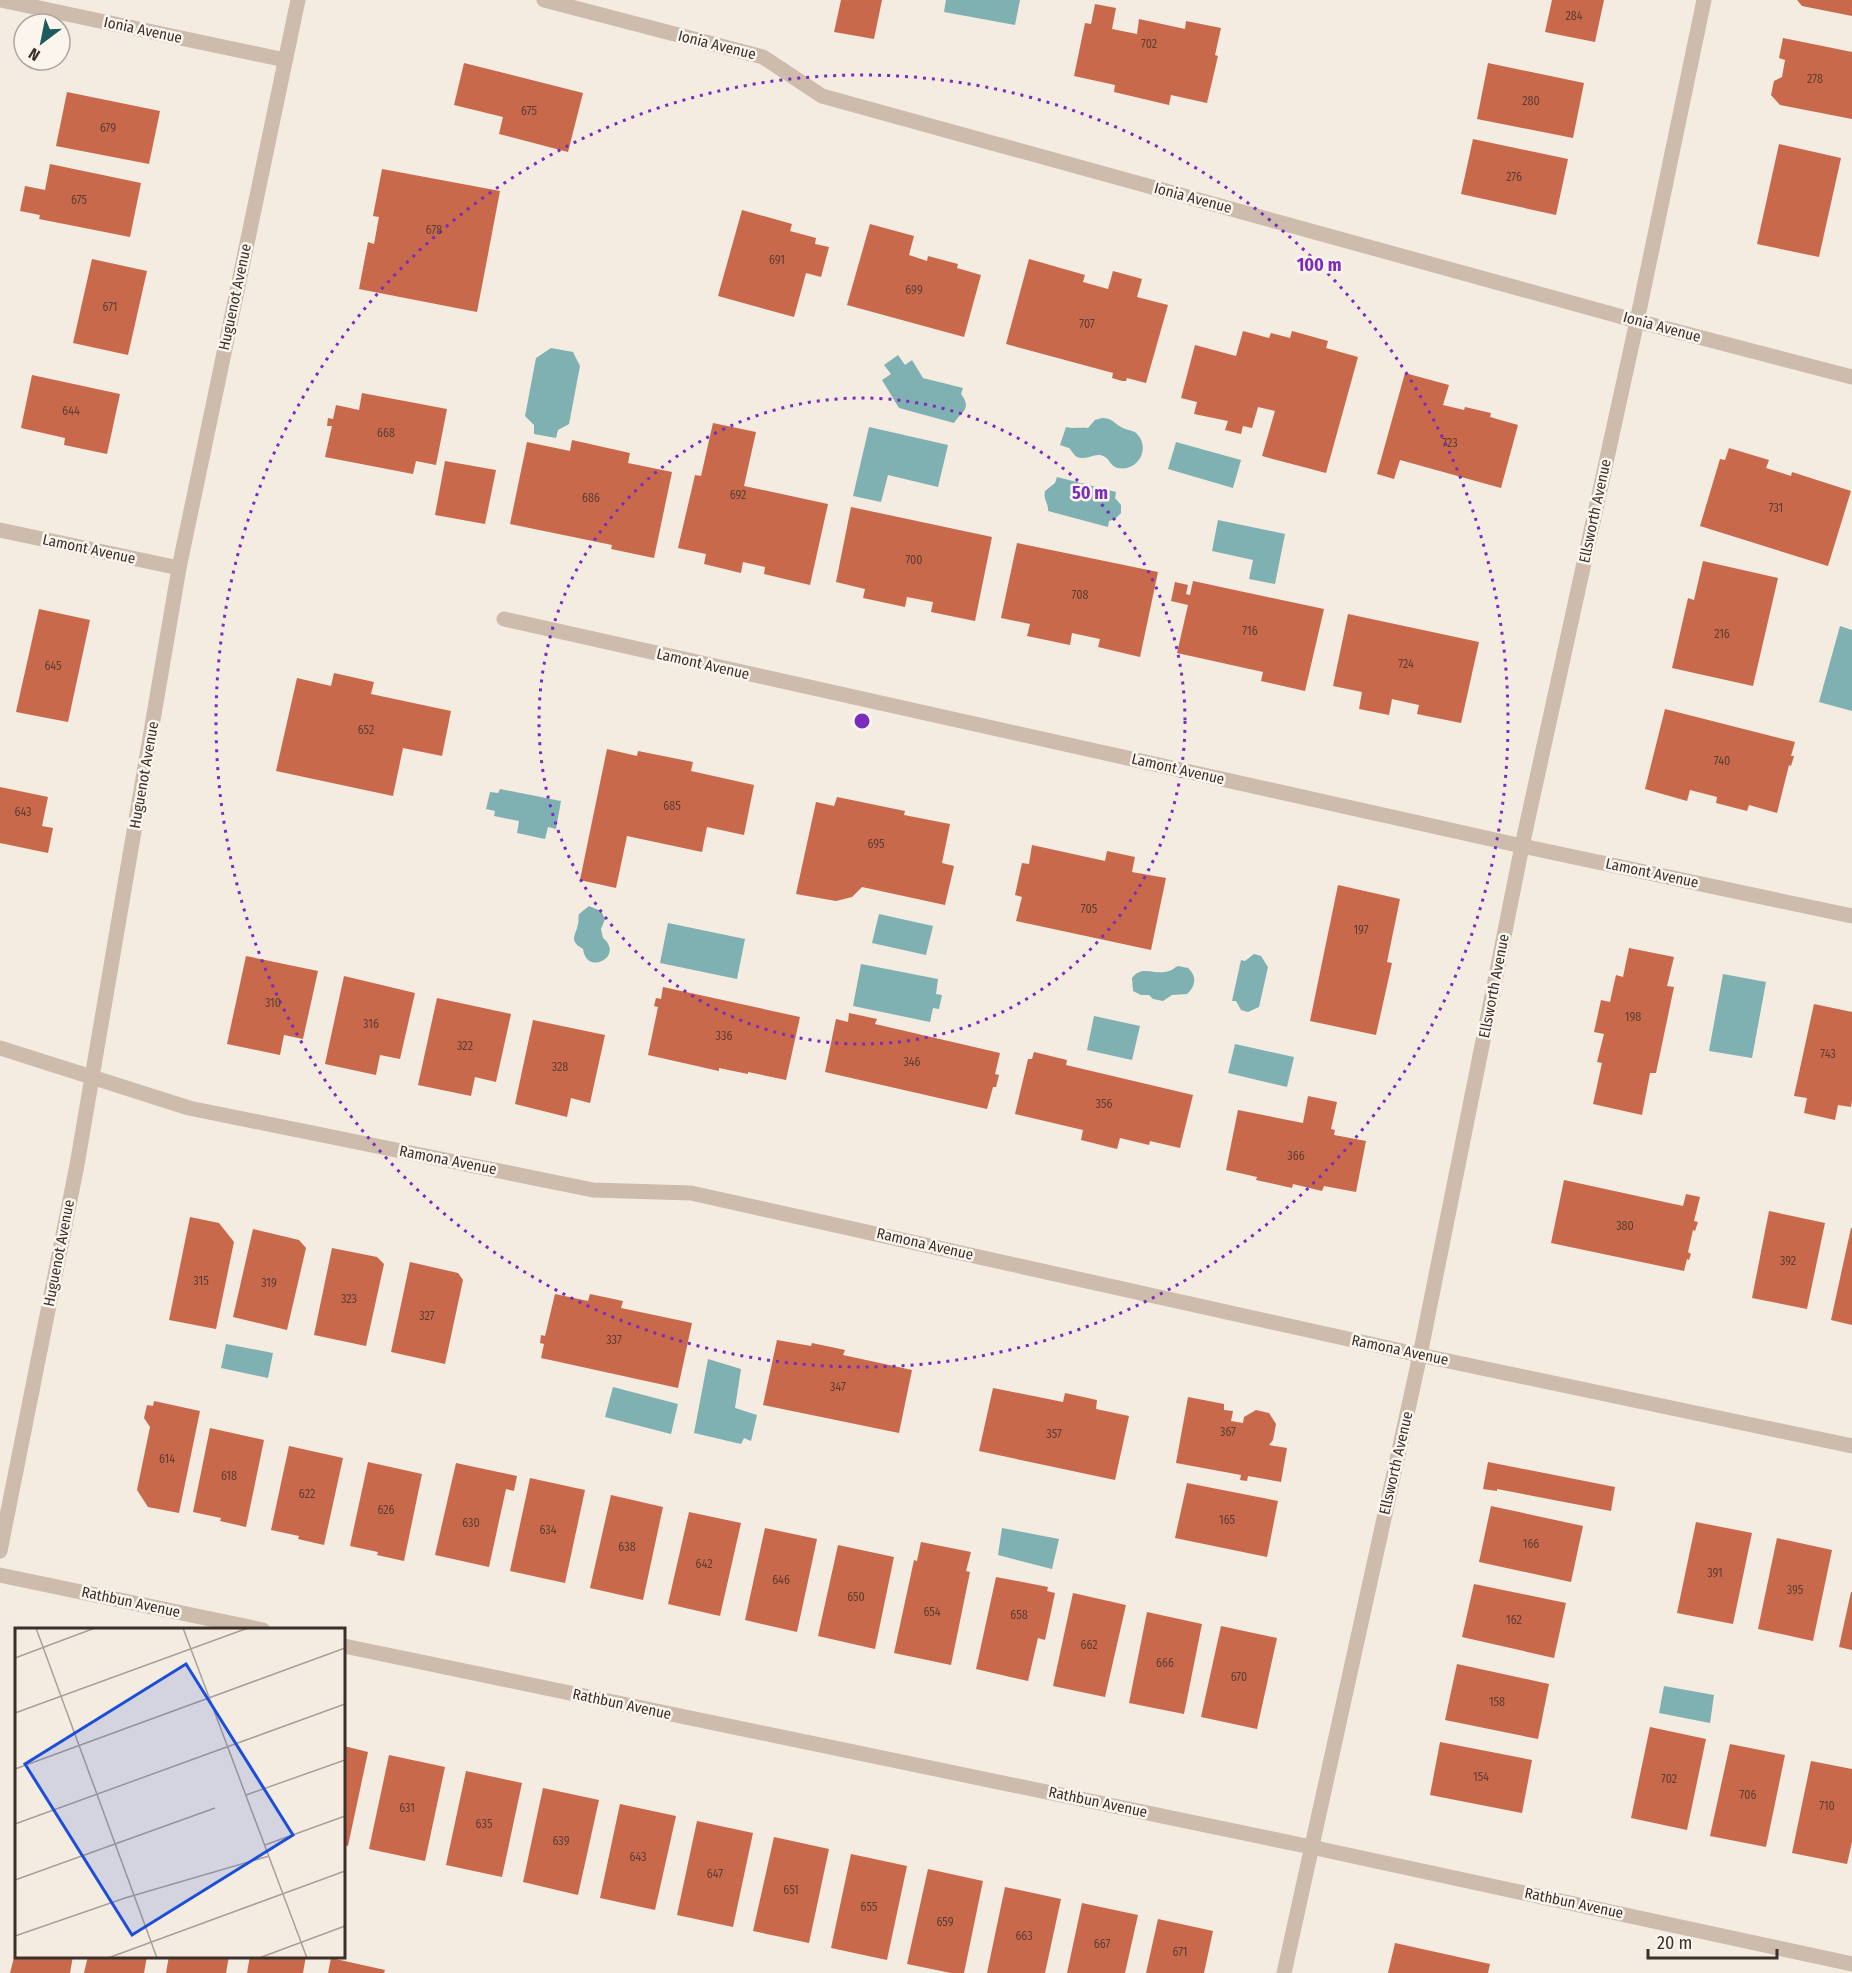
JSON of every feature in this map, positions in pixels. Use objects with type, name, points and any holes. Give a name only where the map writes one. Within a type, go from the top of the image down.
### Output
[{"type":"street","name":"Ionia Avenue","points":[[2,0],[285,60]]},
{"type":"street","name":"Huguenot Avenue","points":[[0,1551],[77,1165],[179,568],[298,0]]},
{"type":"street","name":"Ionia Avenue","points":[[544,0],[763,57],[822,96],[1637,321],[1852,376]]},
{"type":"street","name":"Ellsworth Avenue","points":[[1284,1973],[1420,1355],[1522,846],[1637,321],[1704,0]]},
{"type":"street","name":"Lamont Avenue","points":[[0,530],[179,568]]},
{"type":"street","name":"Lamont Avenue","points":[[504,619],[1522,846],[1852,916]]},
{"type":"street","name":"Ramona Avenue","points":[[0,1048],[189,1108],[593,1190],[692,1193],[1420,1355],[1852,1446]]},
{"type":"street","name":"Rathbun Avenue","points":[[0,1575],[258,1628]]},
{"type":"street","name":"Rathbun Avenue","points":[[345,1646],[1311,1846],[1852,1964]]},
{"type":"water","points":[[946,0],[1020,0],[1015,25],[944,12]]},
{"type":"water","points":[[551,348],[573,352],[580,366],[569,424],[558,430],[556,438],[534,434],[534,425],[525,416],[536,358]]},
{"type":"water","points":[[898,355],[905,365],[912,360],[923,378],[963,388],[961,394],[966,407],[954,423],[899,408],[882,380],[891,374],[884,365]]},
{"type":"water","points":[[1102,418],[1111,420],[1138,435],[1143,447],[1136,463],[1125,468],[1116,467],[1105,457],[1099,455],[1078,457],[1069,448],[1060,445],[1066,427],[1088,428],[1095,420]]},
{"type":"water","points":[[869,427],[948,445],[938,487],[888,475],[881,502],[853,496]]},
{"type":"water","points":[[1176,442],[1241,460],[1233,488],[1168,469]]},
{"type":"water","points":[[1057,477],[1116,492],[1115,498],[1121,505],[1121,513],[1109,521],[1108,527],[1048,511],[1045,491],[1055,483]]},
{"type":"water","points":[[1218,520],[1285,534],[1275,584],[1249,579],[1253,560],[1212,551]]},
{"type":"water","points":[[1840,626],[1852,630],[1852,711],[1819,702]]},
{"type":"water","points":[[500,789],[561,801],[556,829],[548,827],[545,839],[517,833],[519,821],[494,816],[495,811],[486,809],[490,792],[498,793]]},
{"type":"water","points":[[589,906],[601,911],[605,919],[601,929],[610,951],[603,961],[597,963],[591,962],[586,957],[583,949],[574,940],[579,914]]},
{"type":"water","points":[[879,914],[933,926],[926,955],[872,943]]},
{"type":"water","points":[[668,923],[745,939],[737,979],[660,963]]},
{"type":"water","points":[[1254,954],[1261,956],[1268,967],[1259,1007],[1248,1012],[1241,1010],[1236,1001],[1232,1001],[1241,960],[1245,961]]},
{"type":"water","points":[[861,964],[938,979],[936,994],[942,995],[939,1009],[933,1008],[930,1022],[853,1006]]},
{"type":"water","points":[[1178,966],[1188,968],[1194,978],[1194,984],[1187,994],[1172,995],[1163,1001],[1133,991],[1132,978],[1136,974],[1144,971],[1170,971]]},
{"type":"water","points":[[1723,974],[1766,982],[1752,1058],[1709,1051]]},
{"type":"water","points":[[1094,1016],[1140,1026],[1132,1060],[1087,1050]]},
{"type":"water","points":[[1235,1044],[1294,1057],[1287,1087],[1228,1073]]},
{"type":"water","points":[[226,1344],[273,1353],[268,1378],[221,1368]]},
{"type":"water","points":[[708,1359],[741,1369],[735,1408],[757,1415],[751,1441],[744,1438],[741,1444],[694,1433]]},
{"type":"water","points":[[613,1387],[678,1404],[671,1434],[605,1417]]},
{"type":"water","points":[[1002,1528],[1059,1539],[1052,1569],[998,1555]]},
{"type":"water","points":[[1664,1686],[1714,1695],[1710,1723],[1659,1713]]},
{"type":"building","points":[[841,0],[882,0],[874,39],[834,32]]},
{"type":"building","points":[[1552,0],[1604,0],[1595,42],[1545,32]]},
{"type":"building","points":[[1797,0],[1852,0],[1852,16],[1802,6]]},
{"type":"building","points":[[1095,4],[1116,8],[1112,29],[1137,34],[1139,19],[1185,29],[1186,21],[1221,28],[1215,55],[1218,56],[1207,103],[1171,95],[1169,105],[1114,92],[1115,85],[1074,76],[1085,23],[1091,24]]},
{"type":"building","points":[[1783,38],[1852,52],[1852,119],[1780,105],[1771,95],[1774,81],[1782,77],[1785,60],[1779,58]]},
{"type":"building","points":[[464,63],[583,93],[568,152],[499,134],[503,117],[454,105]]},
{"type":"building","points":[[1488,63],[1584,83],[1573,138],[1477,119]]},
{"type":"building","points":[[67,92],[160,111],[149,164],[56,146]]},
{"type":"building","points":[[1473,139],[1568,159],[1556,215],[1461,194]]},
{"type":"building","points":[[1779,144],[1841,158],[1819,257],[1757,244]]},
{"type":"building","points":[[50,164],[141,183],[130,237],[39,219],[40,215],[20,211],[25,186],[45,190]]},
{"type":"building","points":[[382,169],[500,191],[477,312],[359,289],[368,242],[374,244],[379,217],[373,216]]},
{"type":"building","points":[[742,210],[792,224],[790,231],[816,238],[815,244],[829,247],[821,277],[806,273],[794,317],[718,296]]},
{"type":"building","points":[[870,224],[914,236],[909,255],[927,261],[928,256],[958,264],[957,268],[981,275],[964,337],[847,305]]},
{"type":"building","points":[[92,259],[147,271],[128,355],[73,343]]},
{"type":"building","points":[[1029,259],[1085,275],[1083,282],[1108,289],[1113,271],[1142,279],[1137,297],[1168,305],[1146,383],[1127,378],[1126,381],[1122,381],[1112,378],[1113,373],[1006,344]]},
{"type":"building","points":[[1243,331],[1269,338],[1271,333],[1290,338],[1292,331],[1328,341],[1326,348],[1358,357],[1326,473],[1262,456],[1275,411],[1258,407],[1252,428],[1243,426],[1241,434],[1225,430],[1228,421],[1194,414],[1197,402],[1181,398],[1195,345],[1236,356]]},
{"type":"building","points":[[1405,373],[1449,385],[1443,405],[1491,413],[1490,417],[1518,425],[1501,488],[1400,460],[1394,479],[1377,474]]},
{"type":"building","points":[[32,375],[120,394],[107,454],[64,445],[65,438],[21,428]]},
{"type":"building","points":[[362,393],[447,409],[436,465],[416,461],[413,474],[325,457],[332,426],[327,426],[328,418],[333,419],[336,405],[359,410]]},
{"type":"building","points":[[713,423],[756,432],[744,486],[828,504],[810,585],[764,574],[765,567],[743,562],[741,573],[704,564],[706,554],[678,548],[695,475],[701,476]]},
{"type":"building","points":[[572,440],[630,453],[628,463],[672,472],[654,558],[611,549],[612,545],[510,524],[527,442],[570,451]]},
{"type":"building","points":[[1729,448],[1769,460],[1766,468],[1791,476],[1792,472],[1851,491],[1828,566],[1700,526],[1720,459],[1725,460]]},
{"type":"building","points":[[445,461],[496,470],[485,524],[435,515]]},
{"type":"building","points":[[851,507],[992,537],[975,621],[931,612],[933,602],[907,597],[905,607],[863,598],[865,589],[836,582]]},
{"type":"building","points":[[1017,543],[1158,572],[1140,657],[1098,647],[1100,639],[1072,633],[1070,645],[1027,636],[1030,624],[1001,618]]},
{"type":"building","points":[[1703,561],[1778,578],[1753,686],[1672,668],[1688,598],[1694,600]]},
{"type":"building","points":[[1193,581],[1324,609],[1305,691],[1261,681],[1263,672],[1177,653],[1188,605],[1171,601],[1175,582],[1188,585],[1186,594],[1190,595]]},
{"type":"building","points":[[39,609],[90,620],[68,722],[16,712]]},
{"type":"building","points":[[1348,614],[1479,642],[1461,723],[1417,714],[1419,705],[1392,699],[1389,715],[1359,709],[1362,692],[1333,686]]},
{"type":"building","points":[[334,673],[374,682],[371,694],[451,711],[442,756],[403,748],[393,796],[276,771],[297,678],[331,686]]},
{"type":"building","points":[[1665,709],[1795,742],[1791,756],[1794,756],[1791,766],[1789,765],[1777,813],[1749,805],[1747,811],[1716,803],[1717,797],[1690,790],[1687,801],[1645,789]]},
{"type":"building","points":[[607,749],[637,756],[638,751],[693,762],[691,771],[754,785],[744,835],[707,827],[702,852],[627,836],[616,888],[580,880]]},
{"type":"building","points":[[0,787],[48,797],[42,826],[53,828],[48,853],[0,843]]},
{"type":"building","points":[[837,797],[905,811],[904,815],[950,824],[942,863],[954,866],[945,905],[862,887],[852,897],[836,901],[796,894],[816,802],[834,806]]},
{"type":"building","points":[[1032,845],[1105,861],[1107,851],[1135,857],[1132,872],[1166,878],[1151,950],[1016,921],[1022,897],[1015,895],[1022,863],[1029,864]]},
{"type":"building","points":[[1338,885],[1400,899],[1387,962],[1392,963],[1376,1035],[1310,1021]]},
{"type":"building","points":[[1629,948],[1674,957],[1667,986],[1674,987],[1656,1073],[1650,1073],[1642,1115],[1593,1104],[1602,1063],[1597,1062],[1604,1034],[1594,1032],[1601,1000],[1610,1002],[1616,975],[1623,977]]},
{"type":"building","points":[[246,956],[318,971],[303,1039],[284,1035],[280,1055],[227,1044]]},
{"type":"building","points":[[344,976],[415,993],[400,1059],[380,1055],[376,1075],[325,1064]]},
{"type":"building","points":[[663,987],[800,1017],[786,1080],[719,1068],[719,1071],[648,1055],[658,1007],[654,1006],[656,998],[661,999]]},
{"type":"building","points":[[437,998],[511,1014],[496,1082],[475,1077],[471,1096],[418,1085]]},
{"type":"building","points":[[1814,1004],[1852,1012],[1851,1107],[1838,1105],[1835,1120],[1804,1113],[1807,1098],[1794,1096]]},
{"type":"building","points":[[849,1013],[877,1019],[875,1024],[1000,1053],[995,1074],[999,1075],[987,1109],[825,1072],[836,1019],[848,1022]]},
{"type":"building","points":[[533,1020],[605,1035],[590,1103],[571,1098],[567,1117],[515,1104]]},
{"type":"building","points":[[1034,1052],[1067,1060],[1066,1065],[1193,1095],[1180,1148],[1150,1141],[1149,1145],[1120,1138],[1117,1149],[1081,1140],[1083,1130],[1015,1114],[1028,1059],[1032,1059]]},
{"type":"building","points":[[1308,1096],[1337,1102],[1331,1129],[1335,1130],[1334,1135],[1366,1141],[1356,1192],[1324,1186],[1322,1191],[1293,1184],[1292,1188],[1226,1170],[1238,1110],[1303,1123]]},
{"type":"building","points":[[1564,1180],[1683,1206],[1686,1194],[1700,1197],[1694,1221],[1698,1222],[1695,1231],[1693,1230],[1688,1252],[1691,1254],[1684,1271],[1551,1243]]},
{"type":"building","points":[[1769,1211],[1825,1223],[1807,1309],[1752,1298]]},
{"type":"building","points":[[190,1217],[219,1223],[234,1242],[216,1329],[169,1320]]},
{"type":"building","points":[[1852,1228],[1852,1325],[1831,1320]]},
{"type":"building","points":[[253,1229],[299,1240],[306,1248],[287,1330],[233,1317]]},
{"type":"building","points":[[332,1248],[377,1257],[384,1264],[366,1346],[314,1335]]},
{"type":"building","points":[[410,1262],[458,1273],[463,1280],[445,1364],[391,1352]]},
{"type":"building","points":[[555,1294],[588,1301],[590,1294],[623,1301],[621,1308],[692,1323],[678,1388],[541,1358],[544,1344],[540,1343],[541,1335],[545,1336]]},
{"type":"building","points":[[777,1340],[811,1346],[812,1343],[845,1350],[843,1355],[912,1370],[899,1433],[763,1405]]},
{"type":"building","points":[[993,1388],[1063,1402],[1065,1393],[1097,1400],[1096,1409],[1129,1416],[1115,1480],[979,1451]]},
{"type":"building","points":[[1188,1397],[1224,1404],[1224,1410],[1233,1411],[1231,1421],[1243,1423],[1244,1417],[1256,1410],[1269,1413],[1276,1424],[1273,1440],[1269,1445],[1287,1448],[1281,1482],[1248,1476],[1247,1481],[1240,1480],[1241,1475],[1176,1463]]},
{"type":"building","points":[[154,1401],[200,1411],[179,1513],[148,1507],[137,1490],[150,1427],[144,1418],[147,1405],[153,1406]]},
{"type":"building","points":[[210,1428],[264,1440],[246,1527],[220,1521],[221,1518],[193,1512]]},
{"type":"building","points":[[289,1446],[343,1458],[324,1545],[298,1539],[299,1536],[271,1530]]},
{"type":"building","points":[[368,1462],[422,1474],[404,1561],[350,1546]]},
{"type":"building","points":[[1488,1462],[1615,1487],[1611,1511],[1497,1489],[1497,1491],[1483,1489]]},
{"type":"building","points":[[456,1463],[517,1476],[514,1491],[506,1489],[489,1567],[435,1555]]},
{"type":"building","points":[[530,1478],[585,1490],[565,1583],[510,1571]]},
{"type":"building","points":[[1187,1483],[1278,1501],[1267,1557],[1175,1538]]},
{"type":"building","points":[[611,1495],[663,1507],[643,1600],[590,1588]]},
{"type":"building","points":[[1491,1506],[1583,1526],[1571,1582],[1479,1562]]},
{"type":"building","points":[[689,1512],[741,1523],[720,1616],[668,1604]]},
{"type":"building","points":[[1696,1522],[1752,1533],[1733,1624],[1677,1613]]},
{"type":"building","points":[[765,1528],[817,1539],[797,1632],[745,1620]]},
{"type":"building","points":[[1777,1538],[1832,1550],[1813,1641],[1758,1629]]},
{"type":"building","points":[[921,1542],[971,1552],[966,1571],[970,1572],[951,1665],[894,1653],[914,1560],[917,1561]]},
{"type":"building","points":[[838,1545],[894,1557],[875,1649],[818,1636]]},
{"type":"building","points":[[996,1577],[1048,1587],[1047,1591],[1055,1593],[1045,1640],[1038,1638],[1028,1681],[976,1669]]},
{"type":"building","points":[[1474,1584],[1566,1603],[1554,1658],[1462,1637]]},
{"type":"building","points":[[1852,1592],[1852,1650],[1839,1647]]},
{"type":"building","points":[[1073,1593],[1126,1605],[1105,1697],[1053,1686]]},
{"type":"building","points":[[1147,1612],[1202,1624],[1184,1714],[1129,1703]]},
{"type":"building","points":[[1221,1626],[1277,1638],[1257,1729],[1201,1717]]},
{"type":"building","points":[[1457,1664],[1549,1684],[1538,1739],[1445,1720]]},
{"type":"building","points":[[1650,1727],[1706,1739],[1687,1830],[1631,1818]]},
{"type":"building","points":[[1440,1742],[1532,1760],[1522,1813],[1430,1795]]},
{"type":"building","points":[[1730,1744],[1785,1755],[1766,1847],[1710,1836]]},
{"type":"building","points":[[345,1746],[368,1752],[348,1846],[345,1845]]},
{"type":"building","points":[[389,1755],[445,1767],[425,1861],[369,1849]]},
{"type":"building","points":[[1811,1761],[1852,1769],[1852,1842],[1847,1864],[1792,1853]]},
{"type":"building","points":[[466,1771],[522,1783],[502,1877],[446,1865]]},
{"type":"building","points":[[543,1788],[599,1800],[578,1895],[523,1882]]},
{"type":"building","points":[[620,1804],[676,1816],[655,1910],[600,1898]]},
{"type":"building","points":[[697,1821],[753,1833],[733,1927],[677,1915]]},
{"type":"building","points":[[774,1837],[829,1849],[809,1943],[753,1931]]},
{"type":"building","points":[[851,1854],[907,1866],[887,1960],[831,1948]]},
{"type":"building","points":[[928,1869],[983,1881],[964,1973],[951,1973],[907,1964]]},
{"type":"building","points":[[1005,1887],[1061,1899],[1045,1973],[987,1973]]},
{"type":"building","points":[[1082,1903],[1138,1915],[1125,1973],[1067,1973]]},
{"type":"building","points":[[1158,1919],[1213,1931],[1204,1973],[1146,1973]]},
{"type":"building","points":[[1395,1943],[1490,1964],[1488,1973],[1388,1973]]},
{"type":"building","points":[[15,1954],[15,1958],[73,1958],[70,1973],[10,1973]]},
{"type":"building","points":[[88,1958],[147,1958],[144,1973],[84,1973]]},
{"type":"building","points":[[169,1958],[229,1958],[226,1973],[166,1973]]},
{"type":"building","points":[[250,1958],[306,1958],[303,1973],[247,1973]]},
{"type":"building","points":[[331,1958],[385,1970],[384,1973],[328,1973]]}]
